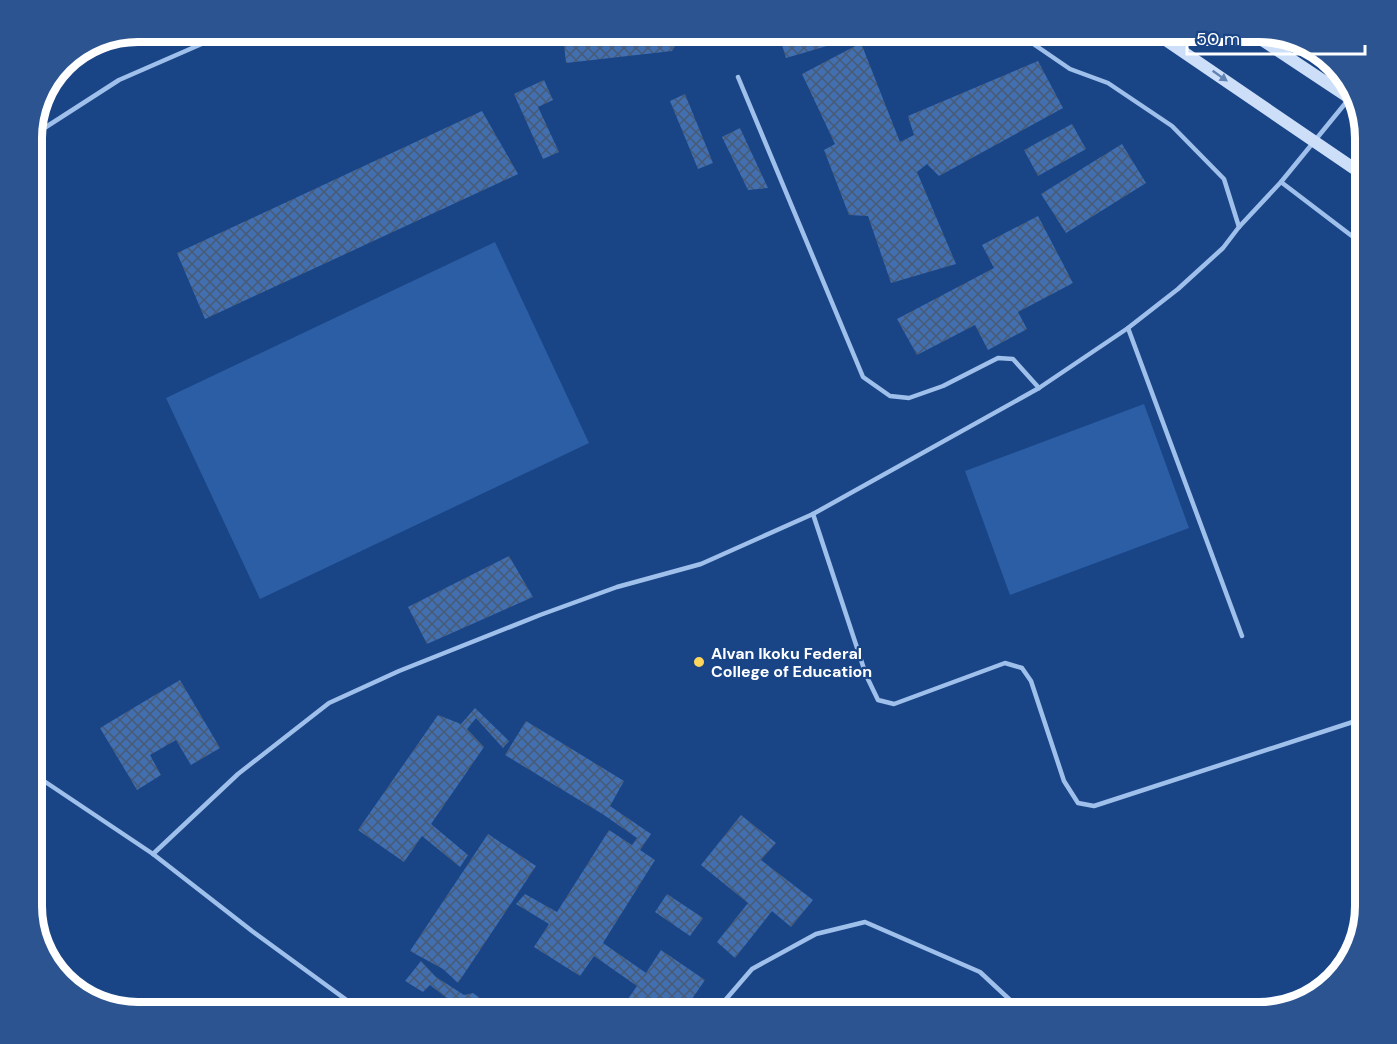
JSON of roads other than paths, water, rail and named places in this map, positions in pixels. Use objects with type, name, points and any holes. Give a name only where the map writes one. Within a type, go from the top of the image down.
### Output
[{"type":"main road","points":[[1168,42],[1355,169]]},
{"type":"main road","points":[[1266,43],[1344,94]]},
{"type":"lane","points":[[42,129],[119,80],[206,42]]},
{"type":"lane","points":[[1031,42],[1070,69],[1108,83],[1172,126],[1224,179],[1239,227]]},
{"type":"lane","points":[[738,77],[863,377],[890,396],[909,398],[943,386],[998,358],[1013,359],[1039,388]]},
{"type":"lane","points":[[153,854],[238,774],[329,703],[399,671],[540,615],[617,587],[701,564],[813,514],[1039,388],[1128,328],[1178,289],[1223,248],[1313,142],[1349,104]]},
{"type":"lane","points":[[1281,182],[1355,238]]},
{"type":"lane","points":[[1128,328],[1242,636]]},
{"type":"lane","points":[[813,514],[866,675],[878,700],[894,704],[1005,663],[1022,668],[1031,681],[1064,781],[1078,804],[1094,806],[1355,721]]},
{"type":"lane","points":[[42,779],[153,854],[252,931],[349,1002]]},
{"type":"lane","points":[[724,1002],[752,969],[816,934],[865,922],[980,972],[1012,1002]]},
{"type":"place","name":"Alvan Ikoku Federal College of Education","points":[[699,662]]}]
